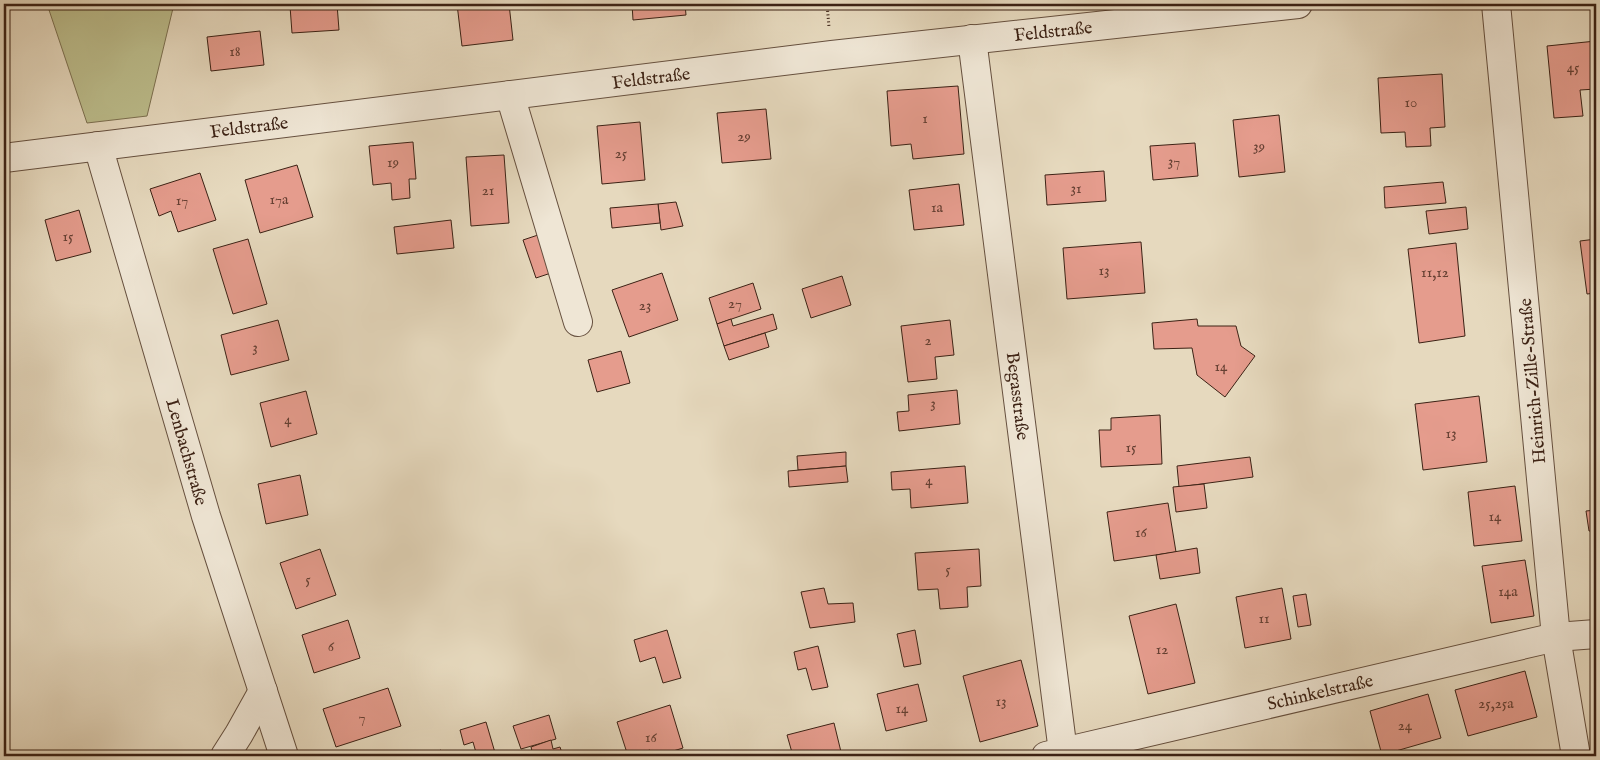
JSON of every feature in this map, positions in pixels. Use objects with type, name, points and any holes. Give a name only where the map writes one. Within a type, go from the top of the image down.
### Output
[{"type":"street","name":"Feldstraße","points":[[4,158],[972,39],[1298,4]]},
{"type":"street","name":"Heinrich-Zille-Straße","points":[[1496,4],[1556,637],[1576,756]]},
{"type":"street","name":"Begasstraße","points":[[972,39],[1054,754]]},
{"type":"street","points":[[510,95],[578,322]]},
{"type":"street","name":"Lenbachstraße","points":[[98,146],[206,516],[284,756]]},
{"type":"street","name":"Schinkelstraße","points":[[1054,754],[1556,637],[1596,634]]},
{"type":"street","points":[[237,749],[263,692]]},
{"type":"green space","points":[[47,4],[174,4],[147,116],[87,123]]},
{"type":"building","points":[[281,4],[337,4],[339,30],[292,33],[290,6],[281,6]]},
{"type":"building","points":[[457,4],[509,4],[513,40],[462,46]]},
{"type":"building","points":[[632,4],[685,4],[686,15],[633,20]]},
{"type":"building","points":[[260,31],[264,65],[211,71],[207,37]]},
{"type":"building","points":[[1596,41],[1596,89],[1580,90],[1583,116],[1554,118],[1547,46]]},
{"type":"building","points":[[1442,74],[1445,127],[1430,128],[1431,146],[1406,147],[1405,132],[1381,133],[1378,78]]},
{"type":"building","points":[[958,86],[964,154],[913,159],[911,144],[891,146],[887,91]]},
{"type":"building","points":[[766,109],[771,159],[722,163],[717,113]]},
{"type":"building","points":[[1279,115],[1285,172],[1239,177],[1233,120]]},
{"type":"building","points":[[640,122],[645,180],[602,184],[597,126]]},
{"type":"building","points":[[413,142],[416,179],[409,179],[410,198],[392,200],[391,183],[373,185],[369,146]]},
{"type":"building","points":[[1195,143],[1198,176],[1153,180],[1150,146]]},
{"type":"building","points":[[504,155],[509,223],[471,226],[466,157]]},
{"type":"building","points":[[297,165],[313,217],[260,233],[245,180]]},
{"type":"building","points":[[1104,171],[1106,201],[1047,205],[1045,175]]},
{"type":"building","points":[[200,173],[216,220],[178,232],[171,211],[159,216],[150,189]]},
{"type":"building","points":[[1443,182],[1446,203],[1385,208],[1384,187]]},
{"type":"building","points":[[959,184],[964,225],[914,230],[909,190]]},
{"type":"building","points":[[676,202],[683,226],[661,230],[658,204]]},
{"type":"building","points":[[658,204],[660,223],[612,228],[610,208]]},
{"type":"building","points":[[1466,207],[1468,229],[1429,234],[1426,211]]},
{"type":"building","points":[[79,210],[91,252],[56,261],[45,220]]},
{"type":"building","points":[[451,220],[454,248],[397,254],[394,227]]},
{"type":"building","points":[[541,234],[554,272],[536,278],[523,240]]},
{"type":"building","points":[[248,239],[267,304],[233,314],[213,249]]},
{"type":"building","points":[[1596,239],[1596,293],[1587,294],[1580,241]]},
{"type":"building","points":[[1141,242],[1145,293],[1067,299],[1063,248]]},
{"type":"building","points":[[1456,243],[1465,336],[1419,343],[1408,249]]},
{"type":"building","points":[[662,273],[678,320],[629,337],[612,290]]},
{"type":"building","points":[[842,276],[851,305],[811,318],[802,289]]},
{"type":"building","points":[[753,283],[761,309],[717,324],[709,298]]},
{"type":"building","points":[[773,314],[777,329],[724,346],[717,324],[731,319],[733,326]]},
{"type":"building","points":[[1197,319],[1198,326],[1236,326],[1241,346],[1255,356],[1225,397],[1197,375],[1192,348],[1154,349],[1152,323]]},
{"type":"building","points":[[278,320],[289,360],[231,375],[221,335]]},
{"type":"building","points":[[950,320],[954,355],[935,357],[937,379],[908,382],[901,326]]},
{"type":"building","points":[[1596,320],[1596,360],[1593,321]]},
{"type":"building","points":[[765,333],[769,347],[729,360],[724,346]]},
{"type":"building","points":[[621,351],[630,383],[597,392],[588,360]]},
{"type":"building","points":[[957,390],[960,424],[899,431],[897,412],[909,411],[908,395]]},
{"type":"building","points":[[306,391],[317,434],[271,447],[260,403]]},
{"type":"building","points":[[1479,396],[1487,462],[1423,470],[1415,404]]},
{"type":"building","points":[[1160,415],[1162,464],[1101,467],[1099,430],[1111,430],[1111,418]]},
{"type":"building","points":[[846,452],[846,466],[798,470],[797,456]]},
{"type":"building","points":[[1250,457],[1253,477],[1179,487],[1177,466]]},
{"type":"building","points":[[846,466],[848,482],[789,487],[788,471]]},
{"type":"building","points":[[965,466],[968,503],[911,508],[910,489],[892,490],[891,472]]},
{"type":"building","points":[[300,475],[308,515],[266,524],[258,484]]},
{"type":"building","points":[[1204,484],[1207,508],[1176,512],[1173,487]]},
{"type":"building","points":[[1515,486],[1522,541],[1474,546],[1468,492]]},
{"type":"building","points":[[1168,503],[1176,552],[1114,561],[1107,512]]},
{"type":"building","points":[[1596,510],[1596,531],[1589,531],[1586,511]]},
{"type":"building","points":[[1197,548],[1200,573],[1160,579],[1156,555]]},
{"type":"building","points":[[320,549],[336,595],[296,609],[280,563]]},
{"type":"building","points":[[979,549],[981,586],[967,587],[968,607],[940,609],[938,589],[918,590],[915,553]]},
{"type":"building","points":[[1525,560],[1534,616],[1491,623],[1482,566]]},
{"type":"building","points":[[824,588],[828,604],[853,603],[855,622],[810,628],[801,592]]},
{"type":"building","points":[[1282,588],[1291,639],[1245,648],[1236,597]]},
{"type":"building","points":[[1306,594],[1311,625],[1298,627],[1293,596]]},
{"type":"building","points":[[1176,604],[1195,683],[1148,694],[1129,616]]},
{"type":"building","points":[[348,620],[360,658],[314,673],[302,635]]},
{"type":"building","points":[[667,630],[681,678],[663,683],[655,657],[640,662],[634,640]]},
{"type":"building","points":[[915,630],[921,664],[904,667],[897,634]]},
{"type":"building","points":[[818,646],[828,687],[812,690],[806,668],[798,670],[794,652]]},
{"type":"building","points":[[1021,660],[1038,726],[980,742],[963,676]]},
{"type":"building","points":[[1525,671],[1537,717],[1468,736],[1455,690]]},
{"type":"building","points":[[918,684],[927,721],[886,731],[877,694]]},
{"type":"building","points":[[388,688],[401,726],[336,747],[323,709]]},
{"type":"building","points":[[1428,694],[1441,738],[1382,755],[1370,711]]},
{"type":"building","points":[[670,705],[683,748],[657,756],[652,756],[650,750],[628,756],[617,722]]},
{"type":"building","points":[[549,715],[556,739],[521,749],[513,726]]},
{"type":"building","points":[[486,722],[496,756],[477,756],[473,742],[464,745],[460,730]]},
{"type":"building","points":[[834,723],[842,756],[793,756],[787,735]]},
{"type":"building","points":[[551,740],[553,749],[560,747],[563,756],[529,756],[533,755],[531,747]]},
{"type":"building","points":[[441,750],[443,756],[423,756]]}]
